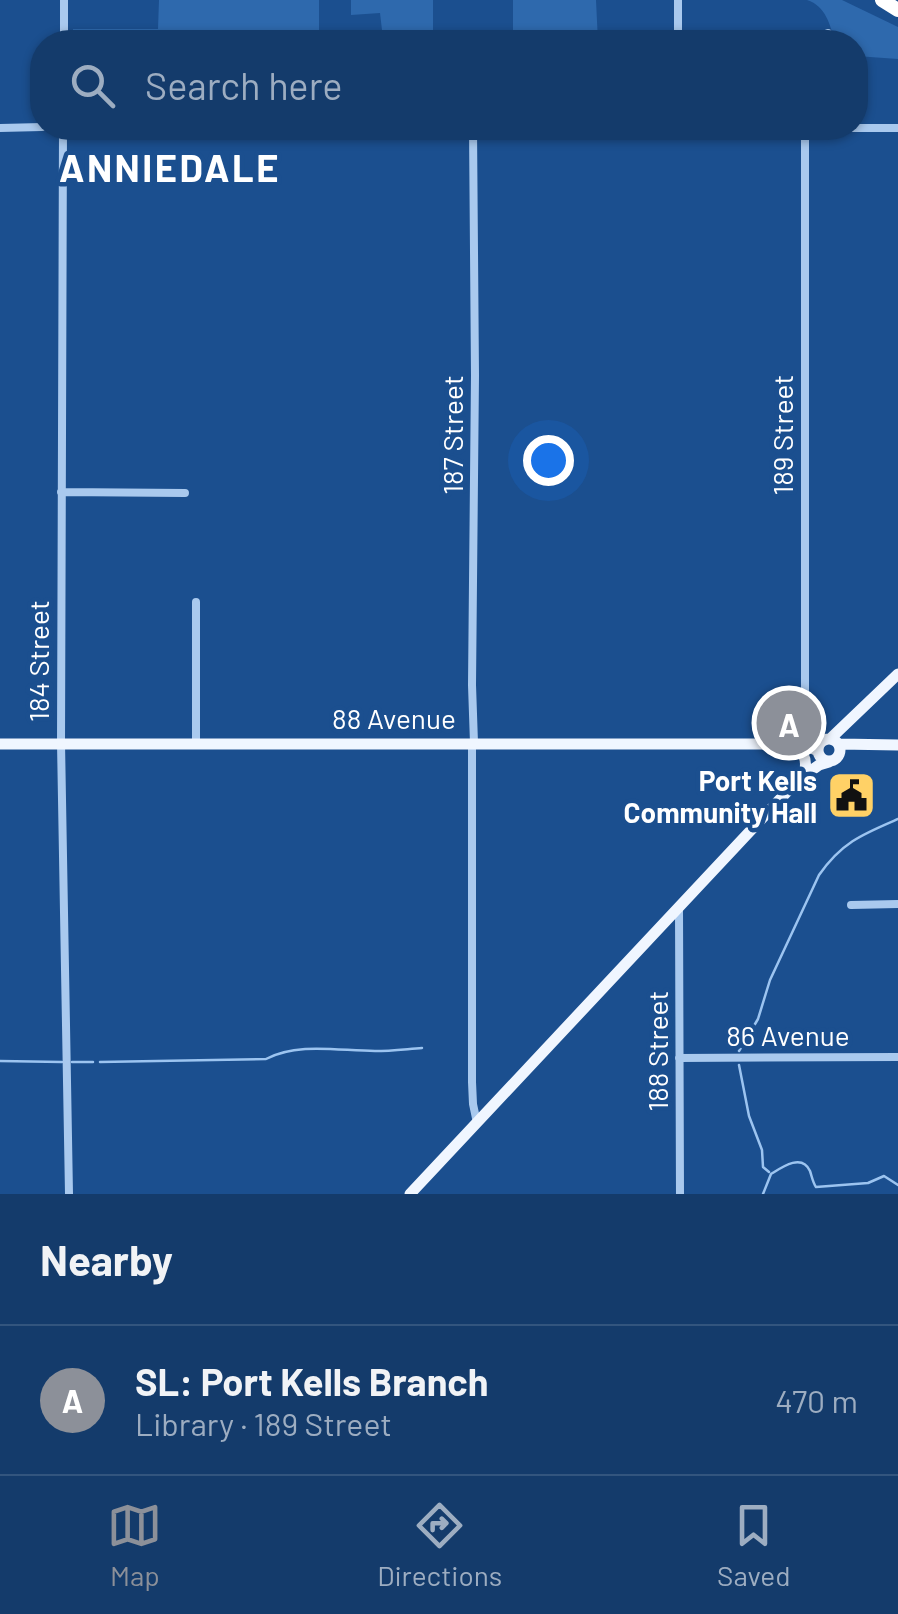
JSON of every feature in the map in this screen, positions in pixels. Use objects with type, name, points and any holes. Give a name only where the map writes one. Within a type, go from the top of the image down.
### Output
[{"type":"highway","points":[[884,0],[898,8]]},
{"type":"main road","points":[[829,749],[898,674]]},
{"type":"main road","points":[[410,1194],[801,775],[819,765],[846,721],[859,712]]},
{"type":"main road","points":[[848,727],[851,737],[864,744]]},
{"type":"main road","name":"88 Avenue","points":[[790,745],[805,741],[829,749]]},
{"type":"main road","name":"88 Avenue","points":[[0,744],[790,745],[848,750],[864,744],[898,745]]},
{"type":"main road","points":[[790,745],[805,757],[801,775]]},
{"type":"street","points":[[64,0],[64,30]]},
{"type":"street","points":[[678,0],[678,30]]},
{"type":"street","points":[[0,128],[30,127]]},
{"type":"street","points":[[868,128],[898,128]]},
{"type":"street","name":"184 Street","points":[[62,140],[61,743],[69,1194]]},
{"type":"street","name":"187 Street","points":[[473,140],[472,1082],[476,1123]]},
{"type":"street","name":"189 Street","points":[[804,140],[805,741]]},
{"type":"street","points":[[61,492],[185,494]]},
{"type":"street","points":[[196,602],[196,743]]},
{"type":"street","points":[[851,905],[898,904]]},
{"type":"street","name":"188 Street","points":[[679,907],[680,1194]]},
{"type":"street","name":"86 Avenue","points":[[679,1058],[898,1057]]},
{"type":"shaded area","points":[[159,0],[319,0],[319,30],[73,30],[158,29]]},
{"type":"shaded area","points":[[351,0],[433,0],[433,30],[382,30],[380,13],[351,15]]},
{"type":"shaded area","points":[[513,0],[596,0],[597,30],[513,30]]},
{"type":"shaded area","points":[[807,0],[842,0],[898,27],[898,59],[868,57],[868,30],[831,30],[823,11]]},
{"type":"waterway","points":[[739,1051],[758,1019],[770,980],[819,875],[854,840],[898,819]]},
{"type":"waterway","points":[[100,1062],[266,1059],[305,1049],[422,1048]]},
{"type":"waterway","points":[[0,1061],[62,1062]]},
{"type":"waterway","points":[[72,1062],[93,1062]]},
{"type":"waterway","points":[[739,1065],[763,1167],[769,1172]]},
{"type":"waterway","points":[[763,1194],[771,1174],[797,1162],[810,1171],[816,1187],[868,1183],[884,1176],[898,1185]]},
{"type":"place","name":"SL: Port Kells Branch","points":[[789,723]]},
{"type":"place","name":"Port Kells Community Hall","points":[[852,796]]},
{"type":"district","name":"ANNIEDALE","points":[[170,167]]}]
